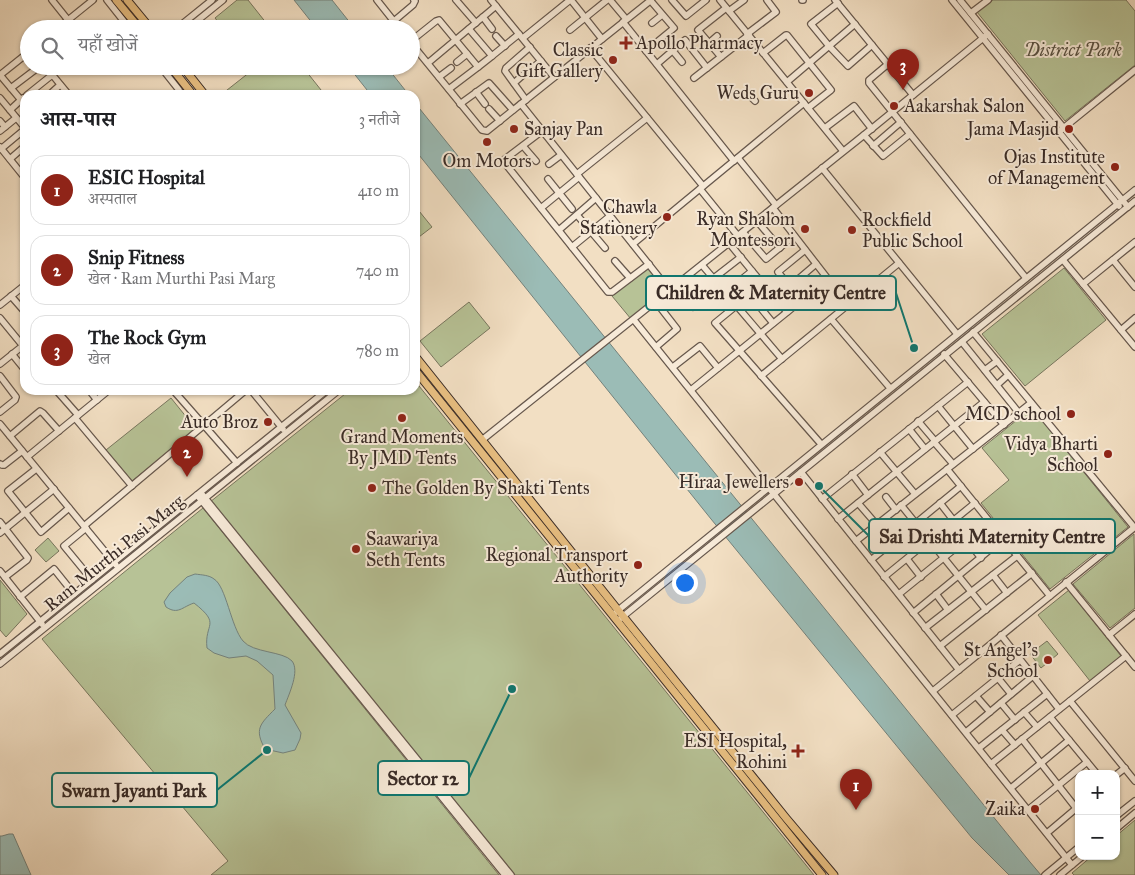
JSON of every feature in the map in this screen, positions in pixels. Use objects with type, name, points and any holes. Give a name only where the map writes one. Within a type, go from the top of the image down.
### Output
[{"type":"main road","points":[[116,0],[133,20]]},
{"type":"main road","points":[[127,0],[144,20]]},
{"type":"main road","points":[[177,75],[188,90]]},
{"type":"main road","points":[[189,75],[201,90]]},
{"type":"main road","points":[[420,362],[617,616]]},
{"type":"main road","points":[[420,376],[818,863],[834,875]]},
{"type":"main road","points":[[442,403],[448,398]]},
{"type":"main road","points":[[818,863],[822,875]]},
{"type":"street","points":[[52,0],[68,20],[93,0]]},
{"type":"street","points":[[107,0],[123,20]]},
{"type":"street","points":[[187,20],[212,0]]},
{"type":"street","points":[[198,20],[223,0]]},
{"type":"street","points":[[377,0],[393,20]]},
{"type":"street","points":[[395,20],[413,5],[414,0]]},
{"type":"street","points":[[456,0],[476,23]]},
{"type":"street","points":[[491,0],[554,77]]},
{"type":"street","points":[[570,30],[608,0],[646,51],[774,207],[794,236],[848,305]]},
{"type":"street","points":[[420,53],[485,132],[650,0],[674,28],[646,51]]},
{"type":"street","points":[[672,0],[686,16],[706,0]]},
{"type":"street","points":[[694,0],[699,6]]},
{"type":"street","points":[[720,0],[843,151]]},
{"type":"street","points":[[721,57],[698,30],[744,0]]},
{"type":"street","points":[[694,78],[776,12],[767,0]]},
{"type":"street","points":[[952,0],[986,36],[1125,209]]},
{"type":"street","points":[[960,0],[986,36]]},
{"type":"street","points":[[971,13],[988,0]]},
{"type":"street","points":[[449,89],[568,1],[602,38]]},
{"type":"street","points":[[872,45],[848,66],[811,24],[836,1],[913,95]]},
{"type":"street","points":[[428,63],[496,6]]},
{"type":"street","points":[[652,23],[662,15]]},
{"type":"street","points":[[483,17],[492,29]]},
{"type":"street","points":[[420,35],[438,20],[440,21],[478,67]]},
{"type":"street","points":[[787,82],[855,24]]},
{"type":"street","points":[[469,29],[492,56]]},
{"type":"street","points":[[633,244],[736,159],[806,105],[831,90],[787,35],[763,53]]},
{"type":"street","points":[[496,36],[505,46]]},
{"type":"street","points":[[709,43],[717,36]]},
{"type":"street","points":[[482,440],[986,36]]},
{"type":"street","points":[[657,64],[685,40],[707,68]]},
{"type":"street","points":[[526,100],[505,72],[505,69],[530,47]]},
{"type":"street","points":[[590,48],[648,118],[701,187],[741,234],[766,259],[794,236]]},
{"type":"street","points":[[672,51],[682,62]]},
{"type":"street","points":[[457,62],[467,54]]},
{"type":"street","points":[[20,59],[0,75],[11,88],[20,93]]},
{"type":"street","points":[[530,70],[541,61]]},
{"type":"street","points":[[888,64],[869,82],[1026,278]]},
{"type":"street","points":[[439,77],[451,68]]},
{"type":"street","points":[[1061,130],[1135,70]]},
{"type":"street","points":[[11,88],[28,75]]},
{"type":"street","points":[[33,90],[52,75],[64,90]]},
{"type":"street","points":[[167,75],[179,90]]},
{"type":"street","points":[[514,83],[524,75]]},
{"type":"street","points":[[460,104],[489,83],[513,110]]},
{"type":"street","points":[[54,90],[60,85]]},
{"type":"street","points":[[476,92],[500,121]]},
{"type":"street","points":[[0,98],[20,122]]},
{"type":"street","points":[[10,110],[20,101]]},
{"type":"street","points":[[521,104],[670,291]]},
{"type":"street","points":[[825,128],[854,106],[872,129]]},
{"type":"street","points":[[0,132],[16,118]]},
{"type":"street","points":[[541,208],[648,118]]},
{"type":"street","points":[[0,121],[5,127]]},
{"type":"street","points":[[873,146],[901,122]]},
{"type":"street","points":[[542,130],[505,159],[504,162],[608,292],[612,292],[649,264]]},
{"type":"street","points":[[20,132],[1,148],[20,167]]},
{"type":"street","points":[[864,135],[883,156],[910,134]]},
{"type":"street","points":[[522,146],[536,161]]},
{"type":"street","points":[[10,159],[20,150]]},
{"type":"street","points":[[549,164],[561,155]]},
{"type":"street","points":[[822,168],[957,334]]},
{"type":"street","points":[[548,179],[572,209]]},
{"type":"street","points":[[617,616],[703,540],[1135,190]]},
{"type":"street","points":[[559,230],[596,198]]},
{"type":"street","points":[[617,616],[708,547],[1135,201]]},
{"type":"street","points":[[577,215],[605,248]]},
{"type":"street","points":[[572,247],[610,216]]},
{"type":"street","points":[[756,221],[780,248]]},
{"type":"street","points":[[1083,284],[1135,242]]},
{"type":"street","points":[[729,243],[787,312]]},
{"type":"street","points":[[801,301],[778,272],[805,250]]},
{"type":"street","points":[[714,278],[741,258]]},
{"type":"street","points":[[1063,260],[1135,347]]},
{"type":"street","points":[[1113,260],[1135,286]]},
{"type":"street","points":[[615,261],[630,278]]},
{"type":"street","points":[[761,376],[899,263]]},
{"type":"street","points":[[789,286],[816,264]]},
{"type":"street","points":[[702,265],[782,359]]},
{"type":"street","points":[[726,292],[752,271]]},
{"type":"street","points":[[691,390],[828,279]]},
{"type":"street","points":[[763,284],[715,323],[821,444]]},
{"type":"street","points":[[676,286],[693,307],[721,287]]},
{"type":"street","points":[[0,305],[20,288]]},
{"type":"street","points":[[750,295],[773,323]]},
{"type":"street","points":[[11,296],[20,306]]},
{"type":"street","points":[[656,302],[677,329],[656,347]]},
{"type":"street","points":[[0,318],[20,340]]},
{"type":"street","points":[[1121,330],[1135,318]]},
{"type":"street","points":[[831,319],[890,388]]},
{"type":"street","points":[[634,320],[1072,865]]},
{"type":"street","points":[[933,691],[1135,527],[973,332]]},
{"type":"street","points":[[962,342],[1019,413]]},
{"type":"street","points":[[672,368],[700,346],[718,368]]},
{"type":"street","points":[[0,364],[20,348]]},
{"type":"street","points":[[937,350],[945,355],[1004,425]]},
{"type":"street","points":[[12,354],[20,364]]},
{"type":"street","points":[[985,370],[997,361]]},
{"type":"street","points":[[996,385],[1008,375]]},
{"type":"street","points":[[0,376],[16,398],[0,412]]},
{"type":"street","points":[[822,499],[968,382]]},
{"type":"street","points":[[60,395],[132,486]]},
{"type":"street","points":[[94,395],[97,400]]},
{"type":"street","points":[[27,457],[103,395]]},
{"type":"street","points":[[177,395],[237,463]]},
{"type":"street","points":[[92,580],[64,546],[240,395]]},
{"type":"street","points":[[255,395],[286,433]]},
{"type":"street","name":"Ram Murthi Pasi Marg","points":[[0,654],[321,395]]},
{"type":"street","name":"Ram Murthi Pasi Marg","points":[[0,664],[333,395]]},
{"type":"street","points":[[838,519],[984,402]]},
{"type":"street","points":[[856,541],[1032,403]]},
{"type":"street","points":[[938,406],[973,449]]},
{"type":"street","points":[[10,436],[40,411],[59,431]]},
{"type":"street","points":[[918,422],[954,464]]},
{"type":"street","points":[[0,424],[119,568]]},
{"type":"street","points":[[909,429],[925,450]]},
{"type":"street","points":[[0,464],[4,465],[22,451]]},
{"type":"street","points":[[880,452],[915,494]]},
{"type":"street","points":[[36,469],[8,491],[41,532],[69,508]]},
{"type":"street","points":[[947,469],[1050,596]]},
{"type":"street","points":[[801,472],[959,670]]},
{"type":"street","points":[[852,474],[868,495]]},
{"type":"street","points":[[871,560],[961,486]]},
{"type":"street","points":[[3,531],[54,489]]},
{"type":"street","points":[[199,494],[511,875]]},
{"type":"street","points":[[886,497],[896,510]]},
{"type":"street","points":[[204,500],[505,875]]},
{"type":"street","points":[[858,503],[893,542]]},
{"type":"street","points":[[940,503],[954,520]]},
{"type":"street","points":[[884,577],[975,503]]},
{"type":"street","points":[[901,506],[986,610]]},
{"type":"street","points":[[898,594],[989,521]]},
{"type":"street","points":[[0,522],[3,531],[28,559],[5,577]]},
{"type":"street","points":[[966,539],[981,558]]},
{"type":"street","points":[[913,613],[1003,539]]},
{"type":"street","points":[[925,628],[1017,556]]},
{"type":"street","points":[[683,557],[688,563]]},
{"type":"street","points":[[907,559],[920,576]]},
{"type":"street","points":[[20,597],[54,569],[74,594]]},
{"type":"street","points":[[0,571],[45,628]]},
{"type":"street","points":[[940,646],[1032,573]]},
{"type":"street","points":[[993,575],[1007,593]]},
{"type":"street","points":[[1066,582],[1135,667]]},
{"type":"street","points":[[936,594],[948,610]]},
{"type":"street","points":[[1109,635],[1135,614]]},
{"type":"street","points":[[1001,635],[1059,709]]},
{"type":"street","points":[[991,764],[1126,656]]},
{"type":"street","points":[[952,715],[1020,660]]},
{"type":"street","points":[[966,732],[1033,676]]},
{"type":"street","points":[[998,678],[1011,694]]},
{"type":"street","points":[[979,748],[1047,694]]},
{"type":"street","points":[[976,696],[990,712]]},
{"type":"street","points":[[1070,701],[1135,781]]},
{"type":"street","points":[[1001,703],[1015,720]]},
{"type":"street","points":[[1024,712],[1037,727]]},
{"type":"street","points":[[1050,717],[1094,770]]},
{"type":"street","points":[[1002,730],[1015,745]]},
{"type":"street","points":[[1022,739],[1075,804]]},
{"type":"street","points":[[1011,788],[1069,740]]},
{"type":"street","points":[[1028,810],[1087,762]]},
{"type":"street","points":[[1120,772],[1125,768]]},
{"type":"street","points":[[1117,815],[1135,801]]},
{"type":"street","points":[[1047,833],[1075,810]]},
{"type":"street","points":[[1120,826],[1135,813]]},
{"type":"street","points":[[1047,873],[1075,850]]},
{"type":"street","points":[[1060,875],[1078,860]]},
{"type":"green space","points":[[237,0],[248,0],[264,20],[217,20],[215,18]]},
{"type":"green space","name":"District Park","points":[[993,0],[1126,0],[1135,11],[1135,65],[1065,121],[977,12]]},
{"type":"green space","points":[[246,75],[309,75],[321,90],[227,90]]},
{"type":"green space","points":[[420,212],[432,227],[420,236]]},
{"type":"green space","points":[[648,267],[667,290],[631,319],[612,296]]},
{"type":"green space","points":[[1064,268],[1106,320],[1025,386],[982,334]]},
{"type":"green space","points":[[469,302],[490,328],[441,367],[420,341]]},
{"type":"green space","points":[[420,387],[814,875],[513,875],[210,502],[344,395],[420,395]]},
{"type":"green space","points":[[171,398],[196,429],[132,481],[106,450]]},
{"type":"green space","points":[[1032,408],[1128,527],[1050,589],[981,503],[1009,480],[982,448]]},
{"type":"green space","points":[[203,508],[499,875],[211,875],[228,861],[42,639]]},
{"type":"green space","points":[[1134,534],[1135,608],[1110,628],[1073,584]]},
{"type":"green space","points":[[48,538],[59,551],[46,562],[35,550]]},
{"type":"green space","points":[[0,580],[27,614],[6,637],[0,630]]},
{"type":"green space","points":[[1069,590],[1121,656],[1090,681],[1038,615]]},
{"type":"green space","points":[[1047,641],[1058,654],[1041,668],[1030,654]]},
{"type":"green space","points":[[1135,820],[1135,875],[1074,875],[1072,873],[1087,860],[1120,860],[1120,833]]},
{"type":"water","points":[[294,0],[332,0],[348,20],[310,20]]},
{"type":"water","points":[[355,75],[393,75],[405,90],[367,90]]},
{"type":"water","points":[[420,109],[1041,875],[1009,875],[972,838],[711,519],[420,156]]},
{"type":"water","points":[[195,574],[205,575],[218,583],[243,641],[254,648],[282,655],[292,661],[295,671],[285,705],[301,733],[295,750],[283,753],[265,749],[260,736],[259,732],[262,723],[275,709],[273,675],[257,661],[246,656],[229,658],[214,653],[207,648],[210,620],[194,603],[180,610],[166,607],[164,602],[170,593],[187,577]]},
{"type":"water","points":[[13,834],[31,875],[0,875],[0,836]]},
{"type":"place","name":"Apollo Pharmacy","points":[[626,43]]},
{"type":"place","name":"Classic Gift Gallery","points":[[613,60]]},
{"type":"place","name":"The Rock Gym","points":[[903,90]]},
{"type":"place","name":"Weds Guru","points":[[809,93]]},
{"type":"place","name":"Aakarshak Salon","points":[[894,106]]},
{"type":"place","name":"Sanjay Pan","points":[[514,129]]},
{"type":"place","name":"Jama Masjid","points":[[1069,129]]},
{"type":"place","name":"Om Motors","points":[[487,142]]},
{"type":"place","name":"Ojas Institute of Management","points":[[1115,167]]},
{"type":"place","name":"Chawla Stationery","points":[[667,217]]},
{"type":"place","name":"Ryan Shalom Montessori","points":[[805,229]]},
{"type":"place","name":"Rockfield Public School","points":[[852,230]]},
{"type":"place","name":"Children & Maternity Centre","points":[[914,348]]},
{"type":"place","name":"MCD school","points":[[1071,414]]},
{"type":"place","name":"Grand Moments By JMD Tents","points":[[402,418]]},
{"type":"place","name":"Auto Broz","points":[[268,422]]},
{"type":"place","name":"Vidya Bharti School","points":[[1108,454]]},
{"type":"place","name":"Snip Fitness","points":[[187,477]]},
{"type":"place","name":"Hiraa Jewellers","points":[[799,482]]},
{"type":"place","name":"Sai Drishti Maternity Centre","points":[[819,486]]},
{"type":"place","name":"The Golden By Shakti Tents","points":[[372,488]]},
{"type":"place","name":"Saawariya Seth Tents","points":[[356,549]]},
{"type":"place","name":"Regional Transport Authority","points":[[638,565]]},
{"type":"place","name":"St Angel's School","points":[[1048,660]]},
{"type":"place","name":"Sector 12","points":[[512,689]]},
{"type":"place","name":"Swarn Jayanti Park","points":[[267,750]]},
{"type":"place","name":"ESI Hospital, Rohini","points":[[798,751]]},
{"type":"place","name":"Zaika","points":[[1035,809]]},
{"type":"place","name":"ESIC Hospital","points":[[856,810]]}]
